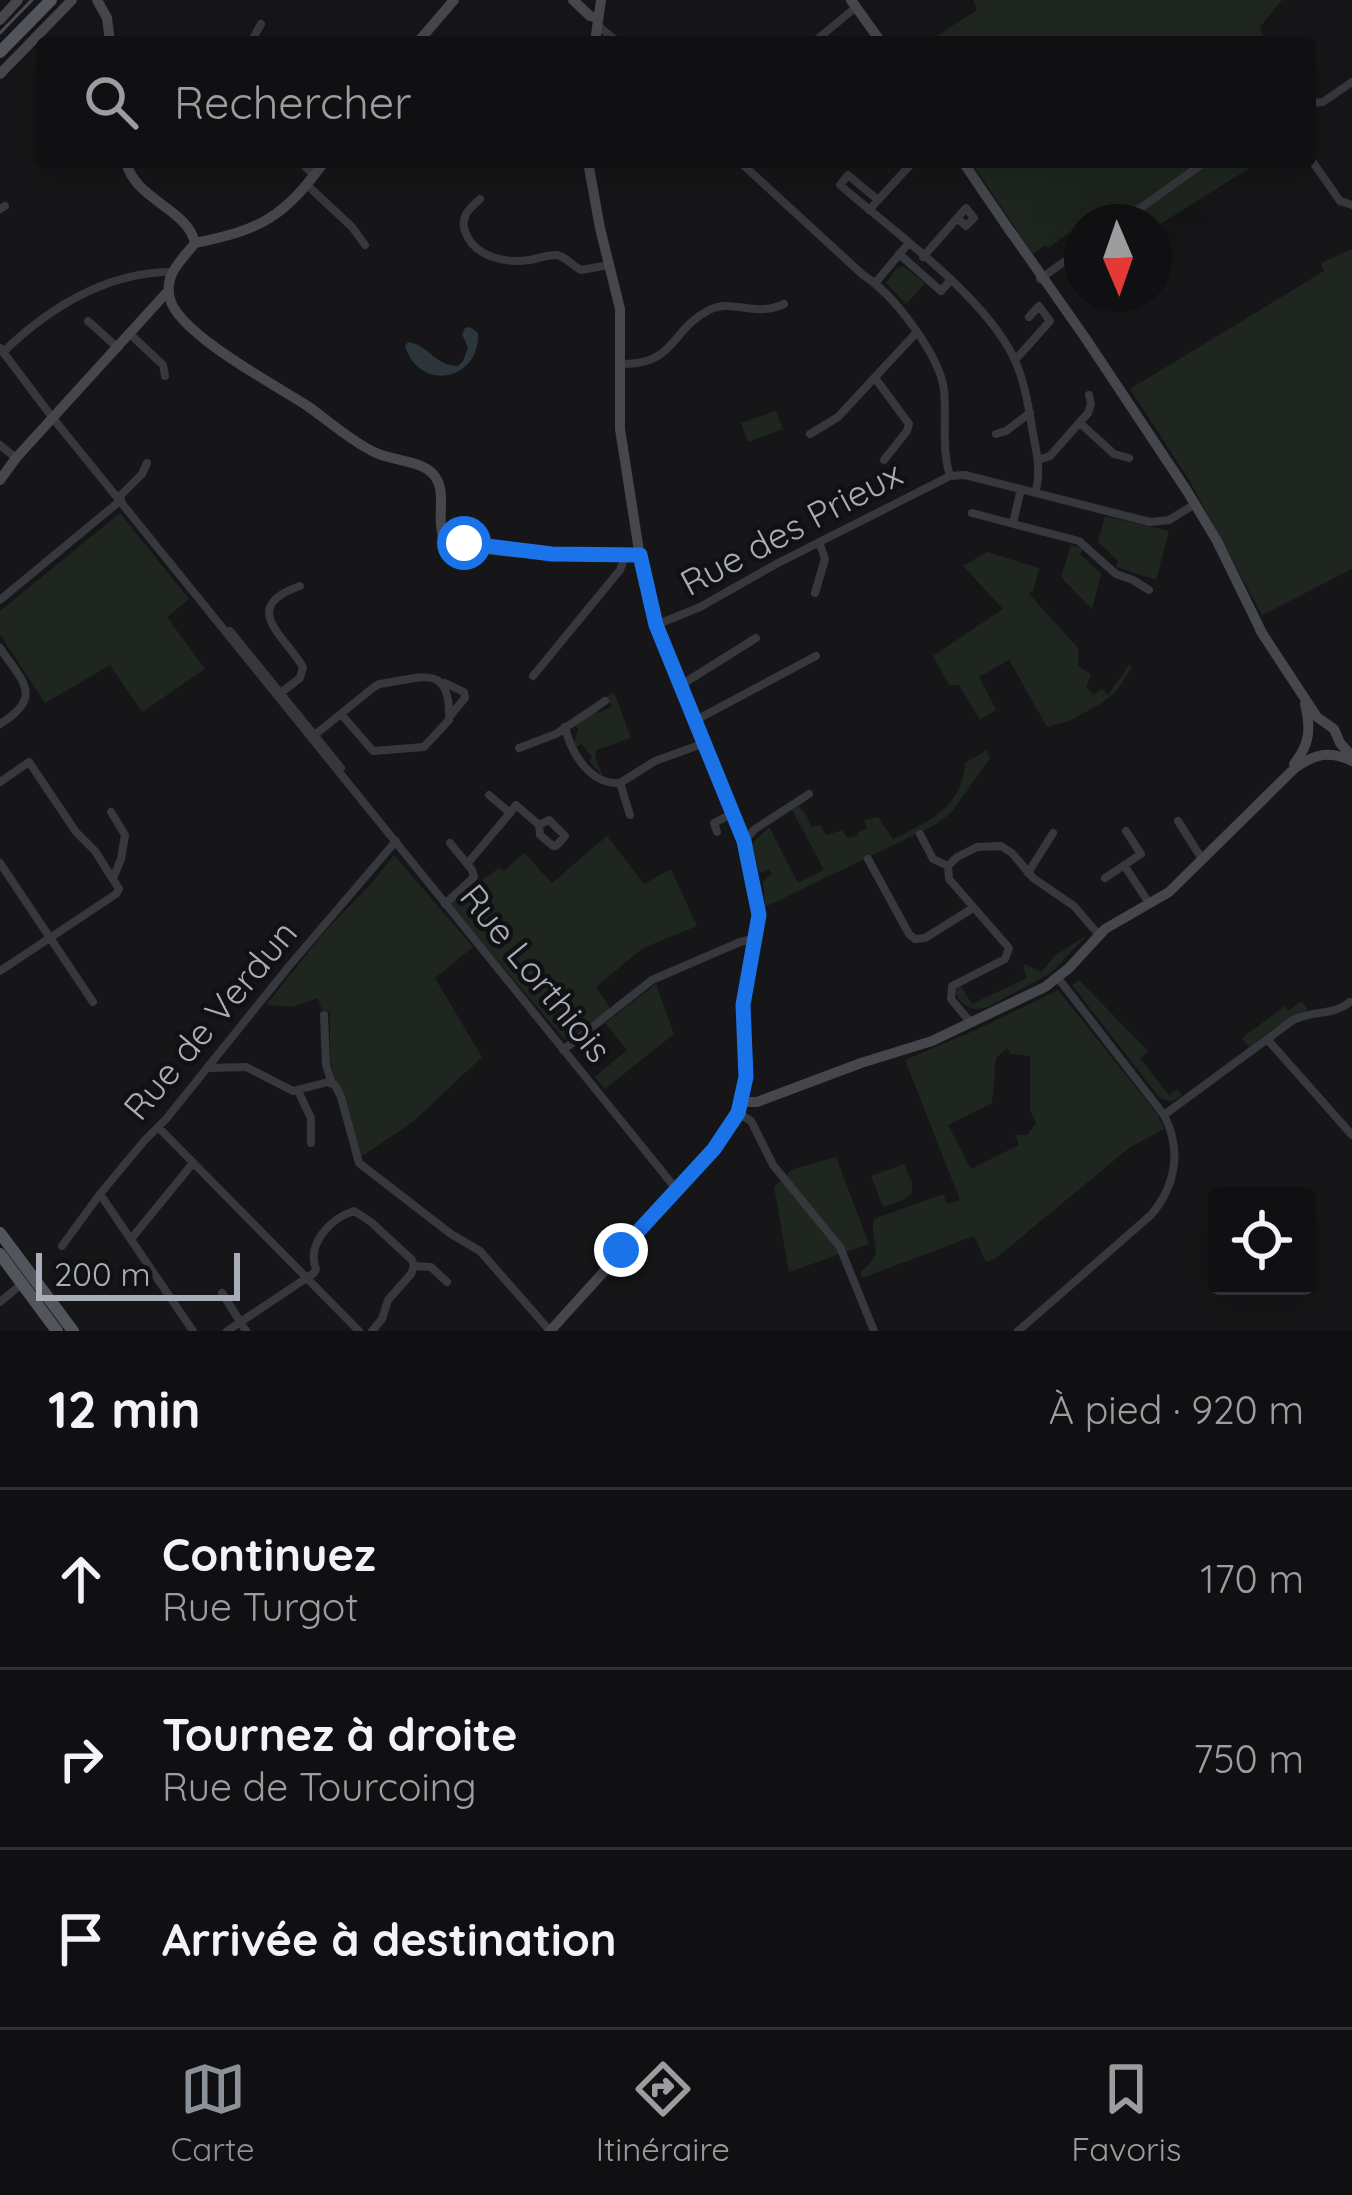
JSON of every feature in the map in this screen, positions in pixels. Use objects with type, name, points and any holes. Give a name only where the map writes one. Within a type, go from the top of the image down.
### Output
[{"type":"main road","points":[[0,20],[18,0]]},
{"type":"main road","points":[[0,48],[46,0]]},
{"type":"main road","points":[[37,36],[72,0]]},
{"type":"main road","points":[[97,0],[107,18],[109,36]]},
{"type":"main road","points":[[423,36],[454,0]]},
{"type":"main road","points":[[573,0],[598,22]]},
{"type":"main road","points":[[596,36],[601,0]]},
{"type":"main road","points":[[853,3],[877,36]]},
{"type":"main road","points":[[0,74],[36,37]]},
{"type":"main road","points":[[128,168],[134,182],[190,230],[195,243]]},
{"type":"main road","points":[[319,168],[289,205],[255,228],[195,243],[172,272],[173,307],[240,366],[372,451],[433,474],[440,487],[443,536],[471,545],[544,554],[633,555]]},
{"type":"main road","points":[[547,1330],[730,1134],[752,1077],[746,990],[759,907],[734,812],[656,625],[633,555],[620,429],[622,320],[589,168]]},
{"type":"main road","points":[[967,168],[1167,464],[1301,693],[1324,724],[1334,729],[1352,758]]},
{"type":"main road","points":[[0,480],[169,290]]},
{"type":"main road","points":[[1301,693],[1312,750],[1352,758]]},
{"type":"main road","points":[[742,1109],[914,1048],[1058,978],[1099,934],[1173,888],[1280,781],[1317,725],[1324,724]]},
{"type":"main road","points":[[1280,781],[1301,764],[1335,748],[1338,739]]},
{"type":"main road","points":[[0,1233],[57,1331]]},
{"type":"main road","points":[[0,1254],[73,1331]]},
{"type":"street","points":[[820,36],[853,3]]},
{"type":"street","points":[[598,22],[611,36]]},
{"type":"street","points":[[254,36],[261,24]]},
{"type":"street","points":[[1316,102],[1352,82]]},
{"type":"street","points":[[1316,167],[1340,202],[1352,205]]},
{"type":"street","points":[[304,168],[364,245]]},
{"type":"street","points":[[746,168],[901,308],[943,386],[950,476],[965,475],[1150,522],[1167,520],[1192,506]]},
{"type":"street","points":[[868,210],[905,168]]},
{"type":"street","points":[[1146,204],[1197,168]]},
{"type":"street","points":[[878,200],[848,175],[840,185],[987,316],[1015,360],[1030,413],[1039,474],[1035,493]]},
{"type":"street","points":[[480,199],[464,216],[463,225],[471,244],[486,254],[516,261],[557,256],[581,270],[609,266]]},
{"type":"street","points":[[923,257],[957,218]]},
{"type":"street","points":[[876,282],[908,244]]},
{"type":"street","points":[[899,254],[940,291],[950,281]]},
{"type":"street","points":[[1041,278],[1064,262]]},
{"type":"street","points":[[2,350],[74,298],[131,275],[172,272]]},
{"type":"street","points":[[621,364],[655,359],[710,309],[731,306],[764,311],[784,304]]},
{"type":"street","points":[[1015,360],[1050,322],[1039,306],[1029,316]]},
{"type":"street","points":[[88,321],[118,348]]},
{"type":"street","points":[[810,434],[838,417],[916,333]]},
{"type":"street","points":[[130,334],[163,365],[165,376]]},
{"type":"street","name":"Rue Lorthiois","points":[[2,350],[677,1190]]},
{"type":"street","points":[[875,378],[909,424],[884,460]]},
{"type":"street","points":[[1037,460],[1050,456],[1080,423],[1091,408],[1089,395]]},
{"type":"street","points":[[996,434],[1030,413]]},
{"type":"street","points":[[1080,423],[1114,454],[1129,458]]},
{"type":"street","points":[[0,445],[16,458]]},
{"type":"street","points":[[0,599],[120,499],[147,464]]},
{"type":"street","name":"Rue des Prieux","points":[[656,625],[700,608],[950,476]]},
{"type":"street","points":[[1013,524],[1022,489]]},
{"type":"street","points":[[972,513],[1075,540],[1116,574],[1149,590]]},
{"type":"street","points":[[815,593],[825,560],[819,542]]},
{"type":"street","points":[[533,676],[633,555]]},
{"type":"street","points":[[279,694],[300,678],[303,667],[271,625],[269,610],[281,594],[300,586]]},
{"type":"street","points":[[681,685],[756,638]]},
{"type":"street","points":[[0,648],[26,693],[19,712],[0,724]]},
{"type":"street","points":[[696,720],[816,656]]},
{"type":"street","points":[[314,736],[341,714],[379,684],[432,678],[464,692],[465,698],[424,748],[376,752],[341,714]]},
{"type":"street","points":[[441,681],[447,689],[449,717]]},
{"type":"street","points":[[519,748],[551,736],[605,701]]},
{"type":"street","points":[[565,727],[572,750],[607,784],[620,783],[650,763],[705,743]]},
{"type":"street","points":[[0,782],[29,762],[119,887],[118,893],[0,971]]},
{"type":"street","points":[[620,783],[631,814]]},
{"type":"street","points":[[744,841],[809,794]]},
{"type":"street","points":[[489,796],[510,813]]},
{"type":"street","points":[[469,862],[516,806],[539,825]]},
{"type":"street","points":[[111,812],[125,838],[113,877]]},
{"type":"street","points":[[717,832],[714,823],[734,812]]},
{"type":"street","points":[[1178,821],[1202,859]]},
{"type":"street","points":[[1105,878],[1142,854],[1126,831]]},
{"type":"street","points":[[1028,873],[1053,833]]},
{"type":"street","points":[[920,834],[933,859],[948,866]]},
{"type":"street","name":"Rue de Verdun","points":[[62,1246],[100,1194],[396,841]]},
{"type":"street","points":[[446,904],[473,880],[469,862],[450,843]]},
{"type":"street","points":[[971,1023],[951,999],[952,986],[1005,959],[1009,952],[947,874],[948,866],[962,853],[993,845],[1012,853],[1028,873],[1069,901],[1099,934]]},
{"type":"street","points":[[868,859],[915,939],[925,938],[973,908]]},
{"type":"street","points":[[0,863],[93,1002]]},
{"type":"street","points":[[1124,866],[1150,904]]},
{"type":"street","points":[[563,1050],[652,980],[757,938]]},
{"type":"street","points":[[1018,1331],[1145,1220],[1163,1199],[1175,1159],[1164,1115],[1058,978]]},
{"type":"street","points":[[1164,1115],[1298,1017],[1336,1011],[1351,1002]]},
{"type":"street","points":[[324,1015],[326,1065],[341,1097],[359,1163],[480,1251],[547,1330]]},
{"type":"street","points":[[1267,1039],[1352,1135]]},
{"type":"street","points":[[208,1068],[246,1067],[298,1091],[332,1083]]},
{"type":"street","points":[[298,1091],[310,1114],[311,1143]]},
{"type":"street","points":[[742,1109],[773,1165],[840,1247],[874,1331]]},
{"type":"street","points":[[158,1127],[359,1331]]},
{"type":"street","points":[[130,1239],[194,1163]]},
{"type":"street","points":[[100,1194],[193,1331]]},
{"type":"street","points":[[227,1331],[243,1327],[308,1278],[316,1270],[314,1245],[350,1211],[362,1214],[414,1265],[372,1331]]},
{"type":"street","points":[[414,1265],[430,1267],[447,1282]]},
{"type":"street","points":[[0,1303],[28,1279]]},
{"type":"street","points":[[222,1293],[243,1327]]},
{"type":"shaded area","points":[[973,0],[1282,0],[1260,27],[1263,36],[936,36],[977,10]]},
{"type":"shaded area","points":[[975,168],[1249,168],[1172,217],[1172,204],[1064,204],[1064,237],[1048,248],[1045,245],[1033,254]]},
{"type":"shaded area","points":[[1352,249],[1352,569],[1262,615],[1189,480],[1130,389],[1324,271],[1321,263]]},
{"type":"shaded area","points":[[903,266],[925,283],[906,304],[886,283]]},
{"type":"shaded area","points":[[470,327],[478,333],[476,349],[470,362],[448,375],[423,371],[405,346],[415,344],[443,363],[458,366],[468,348],[462,334]]},
{"type":"shaded area","points":[[776,411],[783,429],[748,442],[741,423]]},
{"type":"shaded area","points":[[120,513],[189,599],[167,617],[205,669],[142,712],[110,665],[45,703],[0,634],[0,611]]},
{"type":"shaded area","points":[[1105,516],[1169,531],[1156,580],[1116,567],[1118,561],[1098,542]]},
{"type":"shaded area","points":[[1071,545],[1083,549],[1080,554],[1101,574],[1092,609],[1061,577]]},
{"type":"shaded area","points":[[987,552],[1039,568],[1029,594],[1078,648],[1078,665],[1091,675],[1086,687],[1094,695],[1102,689],[1108,695],[1132,667],[1116,692],[1069,721],[1047,727],[1009,660],[979,677],[996,710],[980,720],[959,685],[949,685],[933,656],[1003,609],[963,566]]},
{"type":"shaded area","points":[[614,692],[631,738],[597,750],[603,777],[581,744],[576,747],[575,724],[596,709],[599,713],[612,706],[606,697]]},
{"type":"shaded area","points":[[987,750],[990,758],[951,813],[933,826],[765,907],[763,881],[772,874],[759,871],[752,844],[769,827],[798,883],[824,870],[792,810],[798,806],[812,827],[820,825],[826,835],[843,830],[847,838],[867,828],[864,820],[878,817],[893,839],[941,811],[958,791],[965,763]]},
{"type":"shaded area","points":[[607,836],[644,884],[671,869],[697,926],[643,948],[596,987],[611,1009],[565,1040],[449,904],[499,868],[504,871],[524,853],[552,883]]},
{"type":"shaded area","points":[[394,855],[473,947],[435,978],[482,1057],[414,1121],[362,1156],[330,1061],[330,1012],[322,1010],[318,998],[293,1007],[266,1005]]},
{"type":"shaded area","points":[[1087,935],[1051,973],[990,1006],[969,1007],[955,991],[960,985],[972,1004],[1027,978],[1025,964],[1041,972],[1056,955]]},
{"type":"shaded area","points":[[1079,980],[1148,1051],[1140,1058],[1169,1095],[1177,1089],[1182,1095],[1170,1101],[1159,1097],[1072,985]]},
{"type":"shaded area","points":[[656,984],[674,1034],[605,1089],[595,1077],[627,1050],[605,1023]]},
{"type":"shaded area","points":[[1058,990],[1164,1129],[1129,1148],[995,1259],[986,1262],[974,1236],[862,1278],[860,1272],[876,1253],[874,1219],[943,1194],[947,1204],[960,1200],[905,1060]],"holes":[[[1007,1048],[1010,1054],[1030,1056],[1030,1110],[1036,1123],[1027,1135],[1015,1135],[1019,1145],[971,1169],[948,1125],[992,1103],[996,1058]]]},
{"type":"shaded area","points":[[1301,1001],[1308,1009],[1249,1047],[1242,1038],[1285,1006],[1289,1011]]},
{"type":"shaded area","points":[[836,1157],[869,1244],[789,1272],[774,1187],[793,1169]]},
{"type":"shaded area","points":[[904,1164],[912,1193],[883,1207],[871,1176]]},
{"type":"tram line","points":[[0,33],[32,0]]},
{"type":"route","points":[[464,543],[552,554],[640,555],[653,617],[734,812],[754,879],[759,922],[743,1005],[746,1077],[739,1109],[714,1149],[621,1250]]}]
